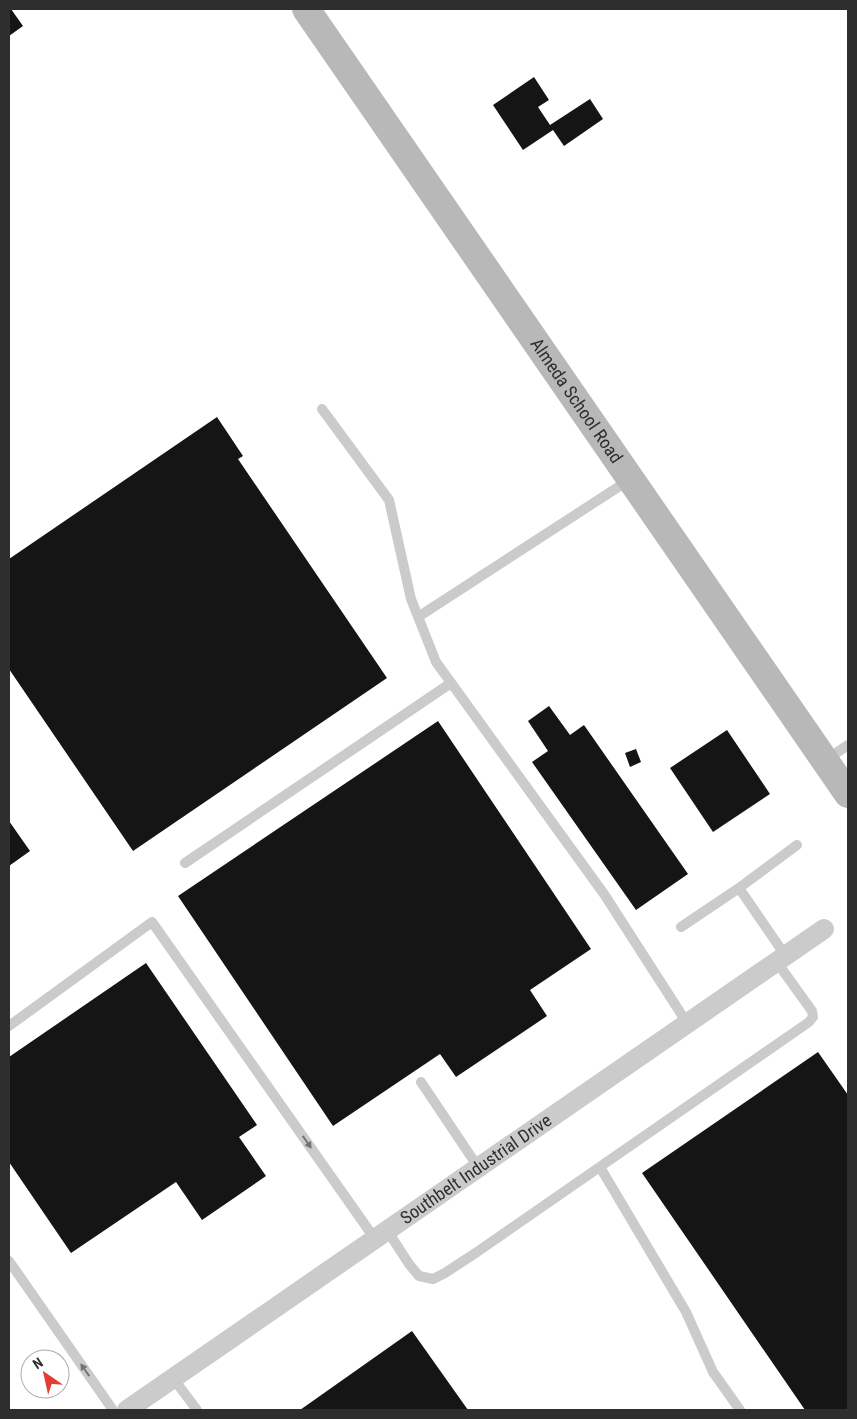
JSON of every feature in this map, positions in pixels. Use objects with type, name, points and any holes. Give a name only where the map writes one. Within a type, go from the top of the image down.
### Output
[{"type":"street","name":"Almeda School Road","points":[[306,9],[848,794]]},
{"type":"street","name":"Southbelt Industrial Drive","points":[[127,1410],[824,929]]},
{"type":"lane","points":[[322,409],[389,500],[412,599],[436,662],[604,894],[687,1023]]},
{"type":"lane","points":[[418,617],[631,479]]},
{"type":"lane","points":[[185,863],[451,683]]},
{"type":"lane","points":[[825,760],[848,745]]},
{"type":"lane","points":[[681,927],[739,888],[797,845]]},
{"type":"lane","points":[[9,1026],[152,922],[279,1102],[381,1235],[420,1276],[433,1279],[445,1274],[478,1252],[809,1022],[813,1017],[812,1011],[739,888]]},
{"type":"lane","points":[[422,1082],[478,1167]]},
{"type":"lane","points":[[600,1167],[686,1312],[713,1372],[740,1410]]},
{"type":"lane","points":[[9,1260],[113,1410]]},
{"type":"lane","points":[[173,1378],[197,1410]]},
{"type":"building","points":[[9,9],[11,9],[23,26],[9,36]]},
{"type":"building","points":[[534,77],[549,100],[538,107],[550,125],[590,99],[603,119],[564,146],[553,130],[523,150],[493,105]]},
{"type":"building","points":[[217,417],[243,456],[238,459],[387,678],[133,851],[9,669],[9,559]]},
{"type":"building","points":[[549,706],[570,735],[584,725],[688,874],[636,910],[532,762],[548,751],[528,721]]},
{"type":"building","points":[[438,721],[591,949],[530,990],[547,1016],[456,1077],[440,1054],[333,1126],[178,896]]},
{"type":"building","points":[[727,730],[770,794],[713,832],[670,768]]},
{"type":"building","points":[[636,749],[641,762],[630,767],[625,753]]},
{"type":"building","points":[[9,821],[30,851],[9,866]]},
{"type":"building","points":[[146,963],[257,1125],[239,1137],[266,1176],[202,1220],[176,1182],[71,1253],[9,1162],[9,1057]]},
{"type":"building","points":[[818,1052],[848,1095],[848,1410],[805,1410],[642,1173]]},
{"type":"building","points":[[412,1331],[468,1410],[300,1410]]}]
